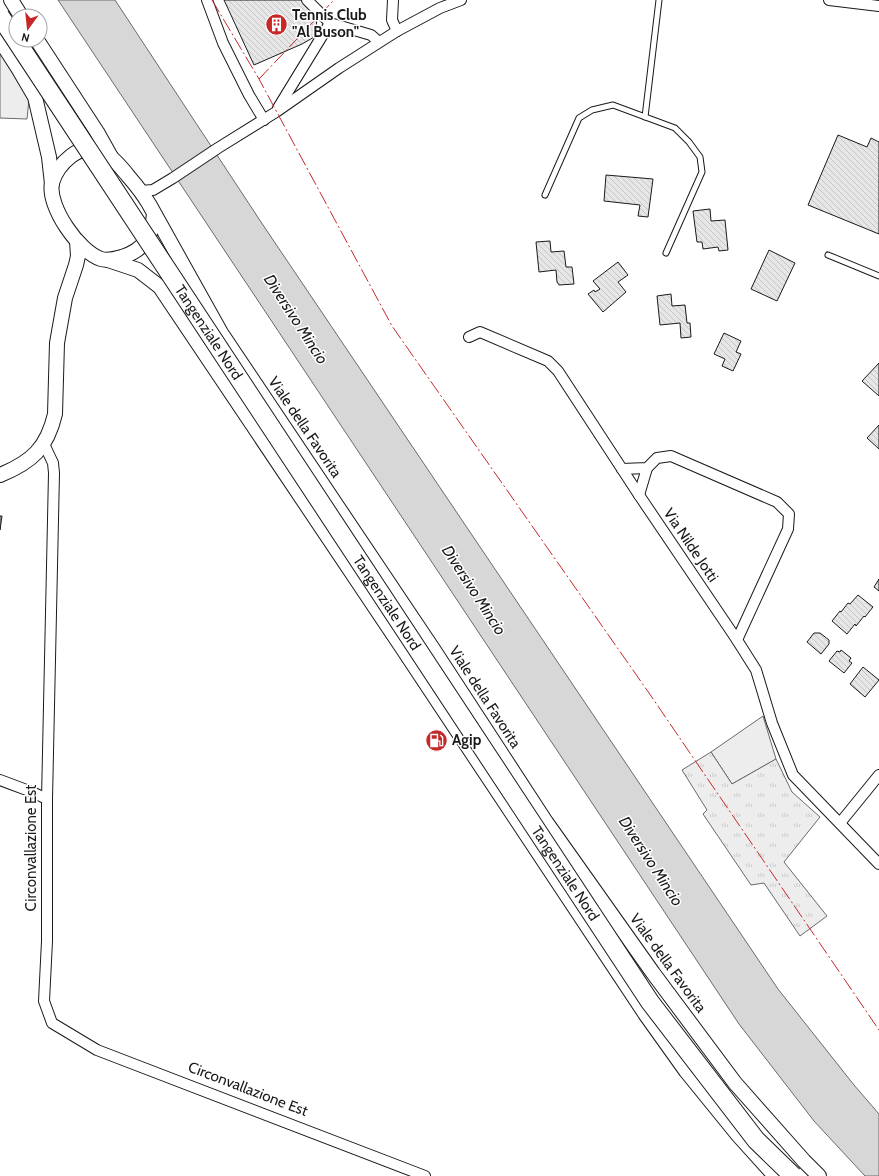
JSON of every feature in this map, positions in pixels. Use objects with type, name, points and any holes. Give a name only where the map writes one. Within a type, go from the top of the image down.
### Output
[{"type":"highway","name":"Tangenziale Nord","points":[[0,16],[650,1002],[756,1140],[793,1176]]},
{"type":"main road","points":[[0,40],[35,98],[49,156],[53,197],[57,210],[77,241],[89,253],[138,270],[160,287],[646,1015],[691,1076],[738,1135],[775,1176]]},
{"type":"main road","points":[[42,48],[112,157]]},
{"type":"main road","points":[[52,184],[55,174],[75,153],[94,149],[105,152],[112,157],[149,200],[152,227],[150,233],[140,248],[118,259],[104,259],[89,262],[74,274]]},
{"type":"main road","name":"Viale della Favorita","points":[[149,200],[221,333],[433,649],[546,822],[653,972],[735,1083],[819,1176]]},
{"type":"main road","points":[[0,475],[14,470],[35,456],[44,444],[52,424],[55,414],[57,349],[60,325],[65,298],[74,274],[78,256],[77,241]]},
{"type":"street","points":[[207,0],[223,43],[249,95],[264,120]]},
{"type":"street","points":[[307,0],[330,23],[371,35],[379,42]]},
{"type":"street","points":[[393,0],[392,20],[397,31]]},
{"type":"street","points":[[149,200],[173,178],[264,120],[379,42],[440,8],[461,0]]},
{"type":"street","points":[[829,0],[879,6]]},
{"type":"street","points":[[276,112],[330,23]]},
{"type":"street","name":"Via Nilde Jotti","points":[[469,337],[480,332],[548,361],[558,371],[756,670],[772,722],[793,775],[879,864]]},
{"type":"street","name":"Circonvallazione Est","points":[[44,444],[53,463],[54,473],[47,799],[47,941],[44,1001],[52,1023],[97,1050],[425,1176]]},
{"type":"street","points":[[639,495],[646,468],[658,458],[671,456],[777,502],[789,514],[788,528],[737,640]]},
{"type":"street","points":[[622,469],[646,468]]},
{"type":"street","points":[[840,823],[879,775]]},
{"type":"street","points":[[0,780],[47,799]]},
{"type":"lane","points":[[645,117],[659,0]]},
{"type":"lane","points":[[545,195],[579,118],[592,110],[613,106],[675,128],[689,142],[700,157],[702,172],[666,252]]},
{"type":"lane","points":[[828,255],[879,276]]},
{"type":"shaded area","points":[[0,53],[29,99],[27,119],[0,118]]},
{"type":"shaded area","points":[[763,716],[776,759],[732,784],[711,752]]},
{"type":"green space","points":[[711,752],[732,784],[776,759],[792,792],[820,817],[784,862],[827,916],[800,936],[764,883],[751,885],[703,814],[707,810],[682,770]]},
{"type":"water","name":"Diversivo Mincio","points":[[58,0],[115,0],[261,222],[778,989],[854,1085],[879,1114],[879,1176],[865,1176],[814,1121],[739,1024]]},
{"type":"building","name":"Tennis Club \"Al Buson\"","points":[[224,0],[303,0],[317,12],[316,36],[302,44],[254,65]]},
{"type":"building","points":[[838,135],[867,147],[871,138],[879,142],[879,234],[808,205]]},
{"type":"building","points":[[606,175],[653,179],[648,217],[638,216],[640,205],[604,201]]},
{"type":"building","points":[[710,209],[711,221],[725,220],[728,250],[719,251],[718,247],[703,249],[702,242],[697,242],[693,211]]},
{"type":"building","points":[[550,241],[551,252],[564,251],[566,267],[572,267],[574,284],[559,285],[557,282],[556,270],[539,272],[536,242]]},
{"type":"building","points":[[769,250],[795,263],[777,301],[751,289]]},
{"type":"building","points":[[618,262],[628,275],[618,282],[626,292],[603,312],[588,294],[594,290],[595,292],[600,289],[593,281]]},
{"type":"building","points":[[671,294],[672,306],[685,305],[687,323],[690,323],[691,337],[681,338],[680,323],[660,325],[657,296]]},
{"type":"building","points":[[724,333],[741,341],[736,352],[741,354],[733,371],[722,366],[725,359],[714,354]]},
{"type":"building","points":[[879,363],[879,396],[862,381]]},
{"type":"building","points":[[879,425],[879,449],[867,438]]},
{"type":"building","points":[[0,516],[2,516],[0,530]]},
{"type":"building","points":[[879,579],[879,591],[874,587]]},
{"type":"building","points":[[858,595],[873,607],[847,634],[832,621],[848,603],[850,604]]},
{"type":"building","points":[[814,633],[820,633],[829,640],[829,644],[821,654],[807,642]]},
{"type":"building","points":[[841,650],[851,658],[849,661],[852,663],[844,673],[829,661],[837,651],[840,652]]},
{"type":"building","points":[[863,667],[879,680],[865,697],[850,684]]},
{"type":"power","points":[[212,0],[259,79],[392,326],[649,693],[879,1030]]},
{"type":"power","points":[[259,79],[334,0]]},
{"type":"place","name":"Tennis Club \"Al Buson\"","points":[[276,24]]},
{"type":"place","name":"Agip","points":[[436,740]]}]
